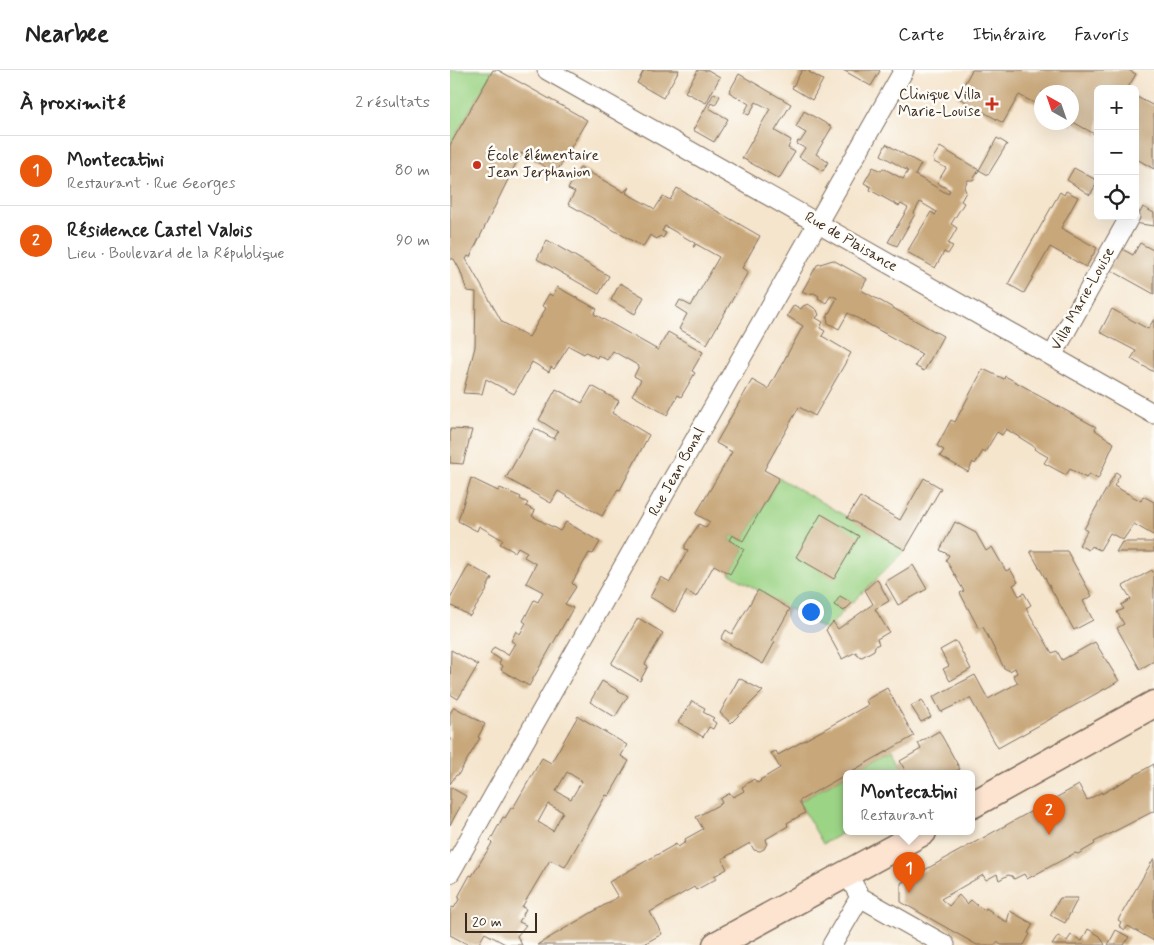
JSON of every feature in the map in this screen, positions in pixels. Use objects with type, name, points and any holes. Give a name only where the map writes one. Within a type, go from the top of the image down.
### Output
[{"type":"main road","points":[[975,803],[1154,704]]},
{"type":"main road","points":[[716,945],[918,835]]},
{"type":"street","name":"Rue de Plaisance","points":[[547,70],[1154,414]]},
{"type":"street","name":"Rue Jean Bonal","points":[[450,873],[904,70]]},
{"type":"street","name":"Villa Marie-Louise","points":[[1052,356],[1128,220]]},
{"type":"street","points":[[847,874],[860,897],[945,945]]},
{"type":"street","points":[[832,945],[860,897]]},
{"type":"green space","points":[[450,70],[493,70],[450,145]]},
{"type":"green space","points":[[779,478],[905,550],[852,603],[839,597],[834,605],[844,611],[826,630],[730,574],[744,549],[729,540],[732,535],[743,541]]},
{"type":"green space","points":[[893,749],[905,770],[855,770]]},
{"type":"green space","points":[[843,777],[843,833],[823,844],[799,802]]},
{"type":"building","points":[[493,70],[498,70],[587,120],[556,173],[521,153],[470,257],[468,256],[466,259],[502,322],[529,337],[546,308],[542,306],[549,294],[553,296],[557,287],[597,309],[594,314],[658,350],[668,332],[703,352],[692,371],[695,373],[681,397],[678,395],[667,415],[632,395],[641,380],[634,376],[639,366],[613,351],[607,360],[598,355],[597,358],[586,352],[584,354],[569,346],[554,369],[551,367],[549,372],[532,362],[514,394],[486,379],[482,394],[463,393],[475,347],[476,292],[467,291],[460,270],[454,259],[450,259],[450,145]]},
{"type":"building","points":[[644,70],[679,70],[663,98],[637,83]]},
{"type":"building","points":[[698,70],[708,70],[720,77],[706,103],[685,92]]},
{"type":"building","points":[[802,70],[810,70],[809,72],[823,80],[812,100],[792,88]]},
{"type":"building","points":[[843,70],[879,70],[880,71],[871,86]]},
{"type":"building","name":"Clinique Villa Marie-Louise","points":[[972,70],[1128,70],[1136,74],[1129,85],[1094,85],[1094,134],[1079,125],[1079,85],[1034,85],[1034,103],[1019,95],[1003,123],[957,97]]},
{"type":"building","points":[[739,74],[791,104],[775,131],[791,140],[788,148],[795,152],[779,179],[742,158],[770,109],[756,102],[749,115],[744,113],[749,104],[729,92]]},
{"type":"building","points":[[714,93],[720,96],[715,105],[711,103],[709,108],[728,119],[714,142],[693,130]]},
{"type":"building","points":[[1139,98],[1154,106],[1154,169],[1139,160]]},
{"type":"building","points":[[804,111],[832,127],[816,154],[828,162],[823,171],[799,157],[805,148],[797,144],[806,133],[796,127]]},
{"type":"building","points":[[997,138],[1007,144],[988,175],[979,170]]},
{"type":"building","points":[[886,144],[921,164],[915,175],[948,194],[950,190],[937,183],[946,168],[934,162],[933,158],[940,147],[979,170],[973,180],[968,180],[964,187],[966,192],[961,201],[964,203],[951,224],[957,228],[948,244],[953,246],[948,254],[944,252],[935,268],[907,252],[931,212],[935,215],[937,212],[920,202],[897,246],[888,242],[908,208],[901,204],[899,206],[870,190],[871,187],[864,183],[873,167],[881,171],[883,168],[903,179],[908,171],[881,155]]},
{"type":"building","points":[[580,167],[624,192],[629,187],[626,193],[655,209],[663,196],[670,200],[677,188],[760,236],[742,268],[748,272],[707,344],[679,329],[687,314],[676,307],[680,300],[691,306],[719,257],[696,244],[693,247],[695,243],[665,226],[662,231],[666,233],[663,238],[660,236],[657,239],[650,235],[643,247],[568,204],[575,192],[568,189]]},
{"type":"building","points":[[1074,168],[1094,179],[1094,188],[1090,195],[1067,180]]},
{"type":"building","points":[[1066,191],[1078,197],[1061,228],[1097,248],[1086,267],[1050,247],[1024,293],[1008,284],[1060,192],[1064,195]]},
{"type":"building","points":[[1143,207],[1154,213],[1154,226],[1134,223],[1136,220],[1139,220],[1139,214]]},
{"type":"building","points":[[547,240],[609,276],[599,294],[537,259]]},
{"type":"building","points":[[1140,243],[1153,250],[1154,247],[1154,294],[1109,269],[1120,248],[1133,255]]},
{"type":"building","points":[[833,260],[867,279],[861,290],[943,336],[924,371],[915,366],[922,354],[848,313],[839,329],[828,323],[827,317],[837,298],[831,295],[826,303],[814,293],[806,294],[802,292],[817,265]]},
{"type":"building","points":[[620,283],[644,297],[635,314],[611,300]]},
{"type":"building","points":[[808,304],[817,310],[819,315],[816,318],[823,322],[820,328],[825,331],[822,336],[851,353],[815,416],[799,407],[764,470],[779,478],[743,541],[732,535],[729,540],[744,549],[730,574],[714,565],[696,597],[687,591],[675,612],[650,597],[661,577],[670,582],[688,550],[685,549],[685,545],[699,524],[706,528],[710,522],[696,514],[732,452],[716,443],[752,380],[768,389],[803,326],[787,316],[794,305],[801,309]]},
{"type":"building","points":[[1112,309],[1148,329],[1154,319],[1154,372],[1131,359],[1136,351],[1100,332]]},
{"type":"building","points":[[983,369],[1004,379],[1005,376],[1096,427],[1095,430],[1114,443],[1098,479],[1089,474],[1086,478],[1070,469],[1066,475],[1044,463],[1048,457],[1006,429],[1002,435],[997,432],[985,452],[983,451],[975,464],[973,462],[968,472],[940,456],[944,450],[937,446],[951,420],[955,422]]},
{"type":"building","points":[[592,386],[619,401],[612,413],[649,435],[620,490],[618,489],[602,516],[558,491],[551,503],[506,478],[534,428],[554,439],[558,432],[539,420],[556,389],[582,403]]},
{"type":"building","points":[[450,429],[472,430],[463,464],[450,463]]},
{"type":"building","points":[[1116,472],[1120,475],[1114,486],[1141,501],[1143,496],[1154,502],[1154,533],[1153,535],[1134,524],[1123,540],[1110,533],[1100,550],[1091,546],[1088,550],[1079,545],[1087,531],[1084,529]]},
{"type":"building","points":[[471,478],[498,491],[500,488],[521,497],[520,499],[528,503],[526,506],[535,511],[532,516],[560,531],[566,522],[600,542],[593,554],[589,553],[572,583],[576,587],[565,604],[573,608],[529,686],[501,670],[503,666],[499,664],[501,660],[490,653],[494,647],[508,655],[515,643],[511,641],[516,631],[520,634],[526,623],[523,621],[534,600],[538,602],[543,592],[526,583],[536,564],[524,557],[527,552],[518,547],[515,552],[500,544],[503,540],[479,526],[477,531],[458,521]]},
{"type":"building","points":[[924,478],[941,488],[905,550],[847,518],[860,497],[900,520]]},
{"type":"building","points":[[821,514],[859,536],[834,579],[796,557]]},
{"type":"building","points":[[955,522],[976,533],[986,551],[992,547],[1006,571],[1010,569],[1018,582],[1013,585],[1019,596],[1024,593],[1031,605],[1026,608],[1052,653],[1057,651],[1062,660],[1095,642],[1119,681],[998,748],[970,698],[941,712],[933,697],[975,675],[988,699],[1018,683],[1013,675],[1017,673],[1015,668],[1010,671],[1004,668],[983,627],[979,629],[960,593],[964,591],[946,560],[949,555],[940,550]]},
{"type":"building","points":[[1122,542],[1154,542],[1154,552],[1116,552]]},
{"type":"building","points":[[1030,551],[1067,551],[1092,596],[1083,601],[1093,620],[1074,630]]},
{"type":"building","points":[[469,565],[492,578],[487,590],[470,616],[450,605],[450,599]]},
{"type":"building","points":[[913,565],[927,589],[898,605],[885,582]]},
{"type":"building","points":[[1152,570],[1154,574],[1154,661],[1140,669],[1117,628],[1124,624],[1117,612],[1124,609],[1121,605],[1131,599],[1123,586]]},
{"type":"building","points":[[877,579],[889,601],[875,609],[889,632],[877,639],[879,644],[875,646],[874,650],[862,657],[858,656],[856,652],[842,659],[826,630],[833,622],[838,629],[873,604],[865,590]]},
{"type":"building","points":[[758,590],[790,609],[772,641],[775,642],[763,664],[721,639],[726,630],[732,634]]},
{"type":"building","points":[[840,596],[852,603],[844,611],[834,605]]},
{"type":"building","points":[[638,618],[663,633],[645,664],[648,666],[640,681],[611,664]]},
{"type":"building","points":[[956,641],[971,669],[950,681],[943,669],[949,666],[940,650]]},
{"type":"building","points":[[451,650],[478,665],[458,699],[450,694]]},
{"type":"building","points":[[739,678],[763,691],[731,723],[720,713]]},
{"type":"building","points":[[602,681],[628,696],[615,717],[590,702]]},
{"type":"building","points":[[887,688],[914,736],[854,770],[843,770],[843,776],[799,801],[805,813],[787,823],[788,826],[766,839],[767,843],[764,849],[760,851],[754,850],[750,843],[722,859],[727,869],[714,876],[716,879],[696,890],[694,887],[650,912],[662,934],[642,945],[537,945],[618,897],[609,882],[676,844],[678,847],[686,842],[685,839],[703,829],[696,817],[722,803],[720,799],[730,793],[733,797],[744,791],[742,787],[754,779],[757,783],[780,768],[771,753],[776,751],[778,755],[868,705],[866,700]]},
{"type":"building","points":[[922,700],[931,717],[921,722],[911,706]]},
{"type":"building","points":[[692,701],[705,708],[703,712],[714,718],[712,720],[716,723],[713,729],[709,727],[703,737],[678,722]]},
{"type":"building","points":[[454,707],[485,724],[478,737],[480,738],[458,775],[450,784],[450,713]]},
{"type":"building","points":[[578,716],[627,745],[621,756],[629,761],[609,796],[606,795],[565,867],[550,860],[522,907],[526,909],[519,922],[526,925],[517,936],[522,945],[507,945],[485,933],[478,945],[469,945],[450,935],[450,911],[460,898],[458,897],[470,875],[472,876],[492,843],[490,841],[503,817],[505,818],[511,808],[513,808],[542,758],[551,763]],"holes":[[[567,772],[582,781],[571,799],[556,791]],[[548,804],[563,812],[553,831],[538,822]]]},
{"type":"building","points":[[939,731],[960,769],[905,770],[900,761],[921,749],[918,743]]},
{"type":"building","points":[[1154,764],[1154,811],[1094,842],[1095,844],[1078,854],[1075,853],[1027,879],[1024,874],[1014,879],[1008,875],[999,880],[997,874],[986,880],[983,875],[941,899],[949,906],[959,895],[967,904],[971,900],[1007,922],[1010,911],[1033,924],[1024,945],[1001,945],[997,942],[995,945],[977,945],[901,902],[901,883],[1079,785],[1087,800],[1102,792],[1102,794]]},
{"type":"building","points":[[450,787],[466,796],[450,825]]},
{"type":"building","points":[[1154,858],[1154,941],[1128,926],[1125,930],[1119,926],[1121,922],[1118,920]]},
{"type":"building","points":[[1060,898],[1078,898],[1065,923],[1050,915]]},
{"type":"building","points":[[1088,929],[1100,936],[1105,945],[1052,945],[1058,936],[1067,941],[1071,935],[1082,941]]},
{"type":"building","points":[[1116,930],[1129,937],[1124,945],[1108,945]]},
{"type":"place","name":"Clinique Villa Marie-Louise","points":[[992,104]]},
{"type":"place","name":"École élémentaire Jean Jerphanion","points":[[477,165]]},
{"type":"place","name":"Résidence Castel Valois","points":[[1049,835]]},
{"type":"place","name":"Montecatini","points":[[909,893]]}]
